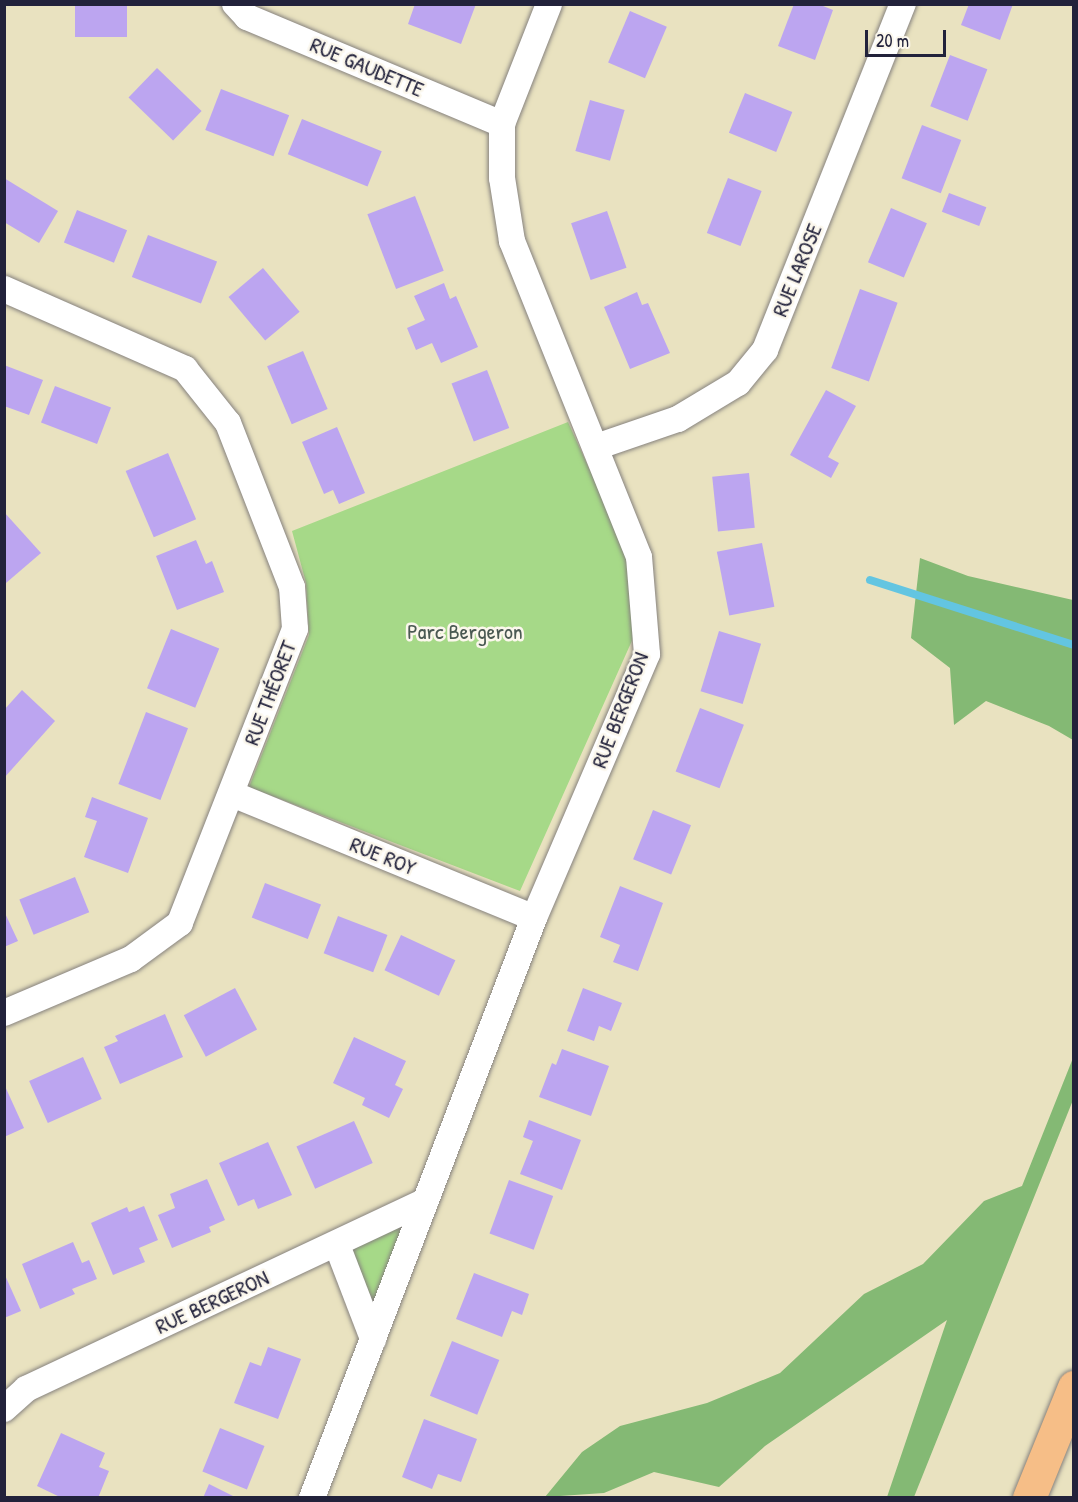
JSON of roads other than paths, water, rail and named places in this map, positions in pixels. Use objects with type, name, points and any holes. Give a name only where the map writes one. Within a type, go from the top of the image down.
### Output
[{"type":"highway","points":[[1029,1497],[1074,1387]]},
{"type":"street","name":"RUE GAUDETTE","points":[[235,4],[247,17],[502,124]]},
{"type":"street","name":"RUE BERGERON","points":[[312,1497],[534,918],[647,654],[639,558],[512,241],[502,178],[502,124],[549,4]]},
{"type":"street","name":"RUE LAROSE","points":[[596,447],[678,419],[738,383],[765,350],[903,4]]},
{"type":"street","name":"RUE THÉORET","points":[[4,290],[185,369],[228,423],[292,587],[295,629],[180,923],[131,959],[4,1012]]},
{"type":"street","name":"RUE ROY","points":[[232,794],[534,918]]},
{"type":"street","name":"RUE BERGERON","points":[[4,1409],[26,1389],[337,1245],[425,1201]]},
{"type":"street","points":[[337,1245],[373,1340]]},
{"type":"waterway","points":[[870,580],[1074,645]]},
{"type":"park label","name":"Parc Bergeron","points":[[465,632]]}]
